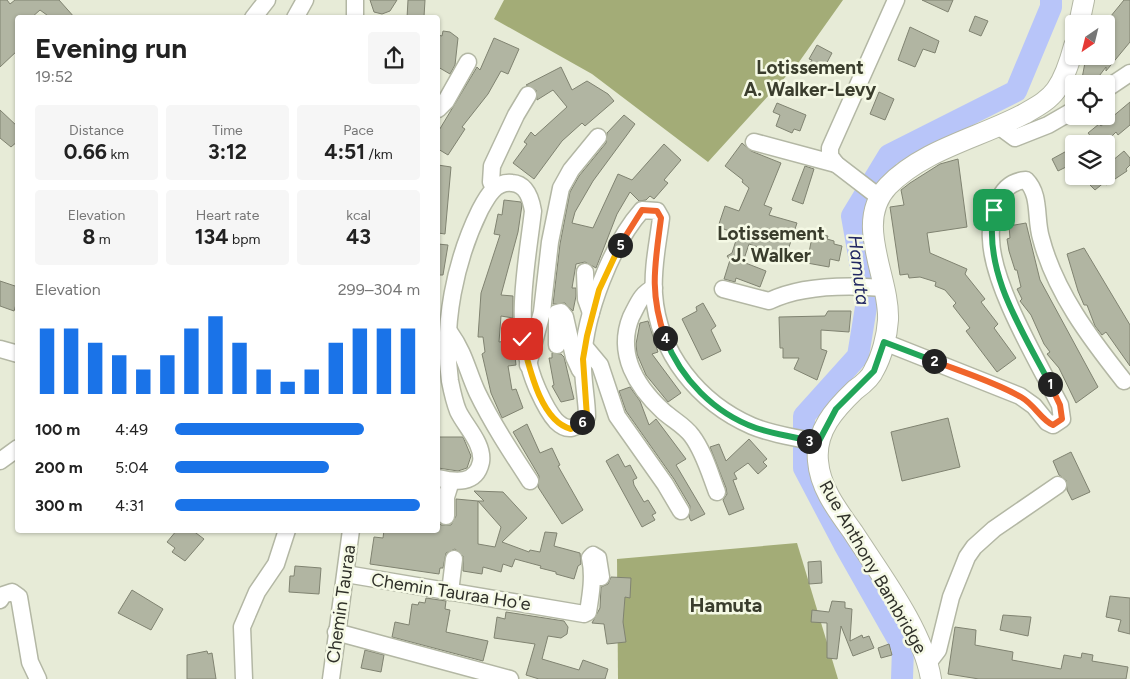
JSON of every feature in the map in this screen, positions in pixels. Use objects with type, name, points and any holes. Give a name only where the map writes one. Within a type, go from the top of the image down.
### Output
[{"type":"main road","points":[[1081,15],[1084,0]]},
{"type":"main road","points":[[809,441],[836,409],[874,371],[884,342],[888,320],[880,288],[872,224],[876,194],[918,163],[943,149],[1000,127],[1042,104],[1056,91],[1069,65]]},
{"type":"main road","name":"Rue Anthony Bambridge","points":[[809,441],[818,460],[820,477],[832,502],[877,569],[913,630],[929,671]]},
{"type":"street","points":[[256,15],[268,0]]},
{"type":"street","points":[[297,15],[305,0]]},
{"type":"street","points":[[354,0],[356,15]]},
{"type":"street","points":[[876,194],[836,164],[830,156],[830,148],[834,135],[896,0]]},
{"type":"street","points":[[440,107],[446,102],[468,62]]},
{"type":"street","points":[[1115,83],[1130,73]]},
{"type":"street","points":[[494,188],[491,182],[492,166],[516,115],[528,96]]},
{"type":"street","points":[[1000,127],[1015,138],[1042,128],[1065,115]]},
{"type":"street","points":[[528,364],[542,312],[551,234],[562,188],[571,170],[598,137]]},
{"type":"street","points":[[754,142],[836,164]]},
{"type":"street","points":[[884,342],[1020,396],[1034,406],[1047,422],[1053,425],[1059,423],[1062,419],[1060,405],[1005,293],[995,264],[990,240],[993,217],[999,199],[1007,187],[1015,181],[1026,180],[1033,187],[1040,238],[1062,290],[1087,333],[1124,381]]},
{"type":"street","points":[[446,516],[444,480],[466,481],[473,476],[481,460],[480,450],[454,399],[448,360],[456,279],[465,246],[485,201],[494,188],[507,182],[516,183],[526,190],[531,198],[533,211],[521,317],[522,339],[528,364],[543,403],[562,426],[571,429],[578,426],[587,417],[583,375],[585,347],[591,313],[624,237],[642,210],[650,209],[657,211],[661,218],[654,269],[654,288],[658,315],[666,340],[677,362],[691,383],[710,402],[753,427],[809,441]]},
{"type":"street","points":[[585,272],[586,299],[591,313]]},
{"type":"street","points":[[722,289],[769,301],[782,295],[858,286],[880,288]]},
{"type":"street","points":[[654,288],[648,290],[639,301],[630,320],[626,351],[630,368],[640,387],[692,436],[717,492]]},
{"type":"street","points":[[557,345],[556,322],[557,314],[561,312],[565,317],[576,365],[583,375]]},
{"type":"street","points":[[450,333],[462,350],[477,391],[489,414],[530,481]]},
{"type":"street","points":[[0,340],[15,343]]},
{"type":"street","points":[[585,347],[600,365],[617,416],[666,484],[681,511]]},
{"type":"street","points":[[0,348],[15,353]]},
{"type":"street","points":[[0,461],[15,450]]},
{"type":"street","points":[[929,671],[938,650],[951,597],[967,557],[974,547],[994,529],[1058,485]]},
{"type":"street","points":[[244,679],[242,627],[258,592],[276,564],[286,533]]},
{"type":"street","name":"Chemin Tauraa","points":[[331,679],[351,533]]},
{"type":"street","name":"Chemin Tauraa Ho'e","points":[[346,574],[584,614],[588,612],[593,601],[590,558],[593,555],[598,558],[601,577]]},
{"type":"street","points":[[450,592],[454,559]]},
{"type":"street","points":[[0,600],[3,595],[12,592],[18,597],[30,662],[38,679]]},
{"type":"street","points":[[336,632],[510,679]]},
{"type":"green space","points":[[504,0],[843,0],[799,62],[708,162],[592,74],[494,19]]},
{"type":"green space","points":[[797,543],[838,679],[618,679],[617,559]]},
{"type":"building","points":[[0,0],[7,0],[10,4],[15,0],[59,0],[72,15],[47,15],[40,10],[34,15],[15,15],[15,53],[0,67]]},
{"type":"building","points":[[370,0],[397,0],[390,11],[382,14],[374,12]]},
{"type":"building","points":[[408,0],[425,0],[424,15],[407,15]]},
{"type":"building","points":[[922,0],[953,0],[948,12]]},
{"type":"building","points":[[1124,0],[1130,0],[1130,42],[1115,60],[1115,15],[1112,15]]},
{"type":"building","points":[[975,16],[988,21],[981,36],[969,31]]},
{"type":"building","points":[[910,27],[939,41],[935,53],[923,49],[915,67],[898,60]]},
{"type":"building","points":[[443,31],[450,32],[458,38],[455,65],[450,74],[440,68],[440,36],[442,36]]},
{"type":"building","points":[[494,38],[519,49],[508,74],[501,71],[488,94],[462,127],[465,129],[448,155],[440,150],[440,129],[477,67],[480,70]]},
{"type":"building","points":[[817,45],[832,53],[822,72],[809,65],[812,60],[809,59]]},
{"type":"building","points":[[1085,65],[1111,65],[1106,71],[1106,67],[1100,75],[1083,75]]},
{"type":"building","points":[[561,67],[572,90],[587,81],[608,94],[614,101],[585,126],[582,123],[562,141],[534,179],[513,163],[527,144],[524,142],[531,132],[535,136],[567,107],[553,90],[537,100],[536,90],[526,85]]},
{"type":"building","points":[[879,92],[894,99],[885,120],[870,114]]},
{"type":"building","points":[[1130,102],[1130,125],[1118,135],[1116,132],[1113,135],[1090,135],[1088,133],[1098,125],[1115,125],[1115,114]]},
{"type":"building","points":[[777,103],[806,115],[800,131],[794,129],[792,133],[776,126],[780,115],[773,112]]},
{"type":"building","points":[[0,110],[15,124],[15,144],[11,147],[0,138]]},
{"type":"building","points":[[624,115],[635,124],[593,181],[575,212],[572,223],[593,228],[618,174],[632,180],[664,144],[681,160],[664,180],[668,183],[654,199],[650,196],[646,200],[639,201],[630,192],[617,214],[596,268],[585,262],[576,264],[572,288],[576,288],[573,311],[565,303],[553,304],[560,244],[570,192],[579,176],[606,143],[607,133]]},
{"type":"building","points":[[742,143],[751,151],[781,163],[764,205],[772,208],[769,215],[797,223],[788,250],[782,249],[781,255],[749,244],[743,262],[766,271],[760,287],[736,278],[735,282],[724,279],[730,260],[727,256],[732,253],[738,234],[718,227],[725,206],[739,211],[749,188],[742,182],[743,180],[725,166]]},
{"type":"building","points":[[1124,151],[1130,158],[1130,165],[1126,169],[1127,171],[1115,179],[1115,158]]},
{"type":"building","points":[[1065,152],[1065,168],[1058,171],[1052,159]]},
{"type":"building","points":[[958,159],[967,227],[927,233],[930,253],[967,269],[965,274],[985,299],[981,302],[998,324],[994,328],[1016,358],[997,372],[966,331],[970,328],[953,306],[956,303],[945,290],[935,286],[936,282],[920,277],[909,278],[908,274],[900,275],[890,207],[904,205],[901,190],[910,183],[940,164]]},
{"type":"building","points":[[440,165],[451,167],[445,234],[440,233]]},
{"type":"building","points":[[805,166],[814,169],[803,204],[792,200]]},
{"type":"building","points":[[1090,185],[1101,185],[1095,190]]},
{"type":"building","points":[[504,200],[521,202],[522,205],[518,232],[501,295],[513,296],[513,318],[501,316],[499,342],[513,340],[516,365],[508,366],[512,390],[516,389],[523,408],[502,418],[491,393],[482,354],[485,352],[483,337],[478,337],[481,293],[500,235],[494,234],[498,214],[502,215]]},
{"type":"building","points":[[1026,223],[1040,280],[1098,387],[1076,403],[1059,368],[1047,354],[1050,352],[1044,344],[1031,315],[1020,301],[1022,299],[1017,289],[1021,287],[1007,239],[1010,238],[1009,226]]},
{"type":"building","points":[[819,234],[828,236],[827,239],[834,241],[834,244],[842,246],[839,261],[830,259],[829,267],[807,263],[812,237],[818,238]]},
{"type":"building","points":[[440,244],[448,245],[443,275],[440,275]]},
{"type":"building","points":[[1084,248],[1130,325],[1130,366],[1106,332],[1102,335],[1095,326],[1087,305],[1084,305],[1078,291],[1067,254]]},
{"type":"building","points":[[0,281],[15,286],[14,311],[0,306]]},
{"type":"building","points":[[703,303],[716,326],[711,330],[721,351],[702,360],[682,319],[697,311],[696,307]]},
{"type":"building","points":[[828,311],[851,311],[849,332],[821,330],[821,349],[827,351],[817,380],[794,369],[799,358],[783,358],[783,348],[780,348],[779,317],[825,316]]},
{"type":"building","points":[[648,321],[658,352],[652,354],[681,393],[668,402],[646,375],[637,354],[636,344],[640,323]]},
{"type":"building","points":[[552,353],[561,354],[564,357],[574,399],[561,402],[552,386],[554,385],[549,358],[552,358]]},
{"type":"building","points":[[630,387],[640,401],[649,425],[656,419],[686,459],[676,465],[705,514],[691,521],[689,517],[690,506],[674,479],[626,411],[619,391]]},
{"type":"building","points":[[948,418],[960,467],[902,481],[891,432]]},
{"type":"building","points":[[527,424],[540,453],[552,448],[560,465],[558,466],[583,510],[562,524],[538,487],[539,476],[513,432]]},
{"type":"building","points":[[440,437],[463,437],[471,456],[467,468],[458,471],[440,468]]},
{"type":"building","points":[[749,439],[767,459],[763,462],[767,466],[758,474],[748,463],[734,473],[737,479],[733,480],[744,509],[729,515],[723,500],[727,494],[726,488],[710,447],[719,444],[726,461]]},
{"type":"building","points":[[1071,452],[1090,492],[1072,500],[1067,490],[1066,480],[1059,475],[1053,461]]},
{"type":"building","points":[[618,454],[625,467],[630,465],[637,478],[633,480],[634,485],[644,502],[648,500],[656,513],[652,515],[655,520],[642,527],[606,461]]},
{"type":"building","points":[[474,491],[503,492],[527,518],[502,542],[529,552],[530,550],[540,552],[545,532],[557,533],[554,546],[580,553],[581,564],[578,566],[574,579],[540,568],[541,566],[515,559],[512,567],[503,564],[501,572],[483,567],[482,574],[463,571],[463,556],[455,549],[446,553],[443,568],[440,568],[439,574],[370,564],[374,537],[383,538],[384,533],[440,533],[440,524],[451,525],[456,516],[456,499],[484,501]],"holes":[[[478,501],[501,527],[495,547],[478,544]]]},
{"type":"building","points":[[174,533],[196,533],[204,539],[185,561],[172,552],[175,548],[167,542]]},
{"type":"building","points":[[821,561],[822,583],[809,584],[808,562]]},
{"type":"building","points":[[295,566],[321,568],[319,594],[289,592],[290,576],[294,576]]},
{"type":"building","points":[[611,577],[631,578],[630,598],[625,597],[623,622],[626,642],[607,644],[604,624],[592,623],[600,608],[601,587],[608,584]]},
{"type":"building","points":[[132,590],[163,609],[151,630],[118,613]]},
{"type":"building","points":[[1110,596],[1130,598],[1130,634],[1118,631],[1121,620],[1106,617]]},
{"type":"building","points":[[426,598],[446,601],[445,609],[450,610],[446,632],[488,641],[483,661],[392,637],[395,622],[409,625],[412,604],[425,603]]},
{"type":"building","points":[[832,601],[845,602],[845,608],[852,609],[850,641],[862,635],[863,638],[869,636],[874,648],[853,656],[841,626],[837,659],[827,658],[827,623],[811,622],[812,610],[829,612]]},
{"type":"building","points":[[506,612],[564,621],[568,627],[567,634],[561,638],[548,636],[542,659],[579,670],[583,660],[608,669],[605,679],[539,679],[526,675],[535,644],[494,638],[497,617],[505,619]]},
{"type":"building","points":[[1003,615],[1031,617],[1028,636],[1000,630]]},
{"type":"building","points":[[955,627],[976,630],[975,645],[1013,652],[1012,660],[1061,669],[1064,655],[1081,658],[1082,653],[1093,655],[1092,661],[1128,667],[1126,679],[979,679],[948,674]]},
{"type":"building","points":[[889,644],[892,655],[881,658],[878,648]]},
{"type":"building","points":[[365,650],[384,655],[381,672],[361,668]]},
{"type":"building","points":[[207,651],[208,654],[212,653],[216,679],[187,679],[187,655]]},
{"type":"waterway","name":"Hamuta","points":[[902,679],[903,648],[844,544],[804,468],[804,416],[858,356],[867,301],[852,216],[889,155],[1016,91],[1051,7],[1051,0]]},
{"type":"district","name":"Lotissement A. Walker-Levy","points":[[810,78]]},
{"type":"district","name":"Lotissement J. Walker","points":[[771,244]]},
{"type":"district","name":"Hamuta","points":[[726,605]]},
{"type":"route","points":[[522,339],[534,382],[543,403],[562,426],[571,429],[578,426],[587,417],[583,359],[591,313],[599,290],[624,237],[642,210],[650,209],[657,211],[661,218],[654,269],[654,294],[666,340],[677,362],[691,383],[710,402],[732,416],[753,427],[818,443],[836,409],[874,371],[884,342],[1020,396],[1034,406],[1047,422],[1053,425],[1059,423],[1062,419],[1060,405],[1005,293],[995,264],[990,240],[994,210]]}]
